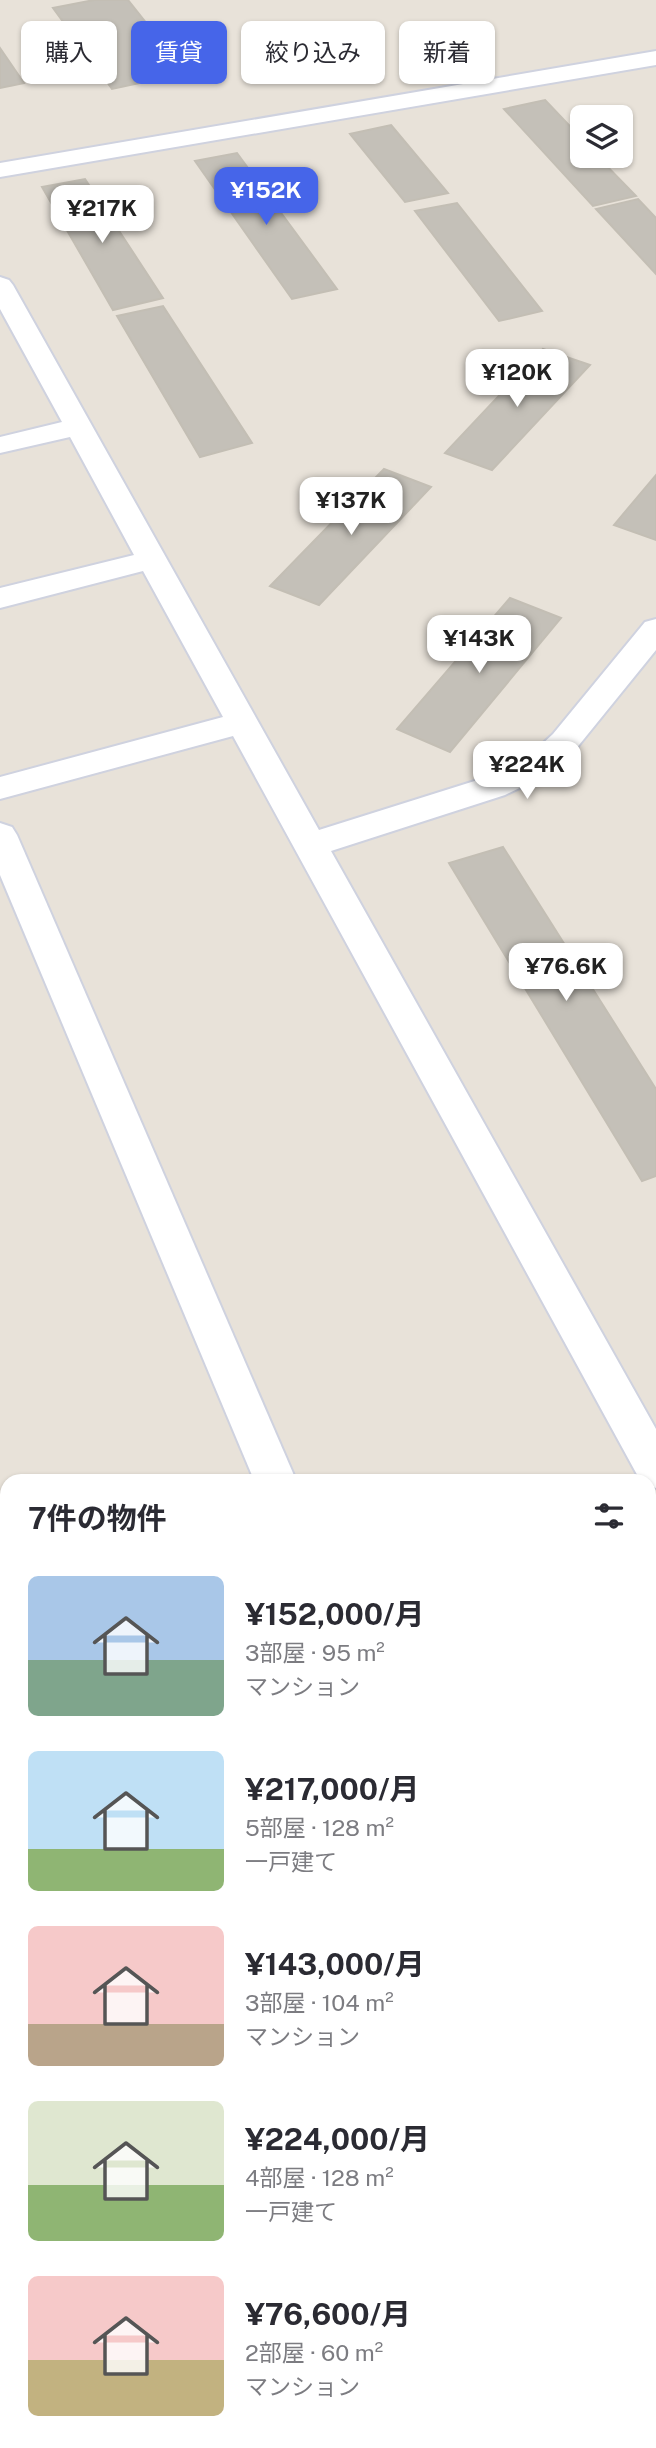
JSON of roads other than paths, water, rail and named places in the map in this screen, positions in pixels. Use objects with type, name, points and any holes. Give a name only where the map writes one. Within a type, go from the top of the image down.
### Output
[{"type":"street","points":[[0,170],[656,58]]},
{"type":"street","points":[[0,285],[656,1469]]},
{"type":"street","points":[[0,445],[78,428]]},
{"type":"street","points":[[0,598],[154,559]]},
{"type":"street","points":[[312,845],[493,787],[538,766],[564,742],[656,629]]},
{"type":"street","points":[[0,788],[244,722]]},
{"type":"street","points":[[0,835],[272,1474]]}]
